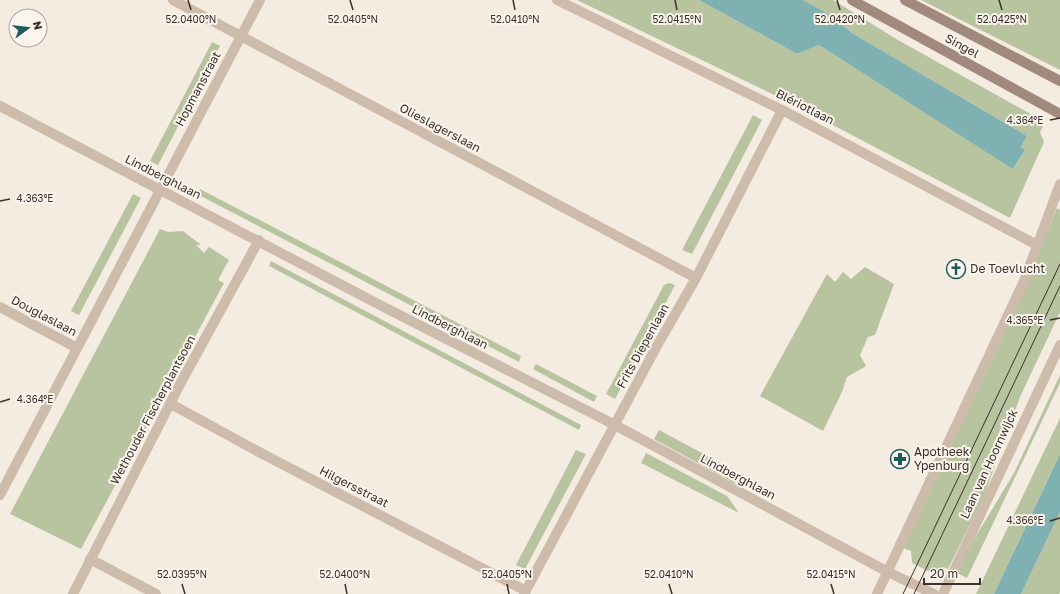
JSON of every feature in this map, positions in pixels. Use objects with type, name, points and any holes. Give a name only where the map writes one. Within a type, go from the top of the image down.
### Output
[{"type":"main road","name":"Singel","points":[[852,0],[1060,114]]},
{"type":"main road","name":"Singel","points":[[905,0],[1060,81]]},
{"type":"street","name":"Olieslagerslaan","points":[[173,0],[696,278]]},
{"type":"street","name":"Hopmanstraat","points":[[159,190],[240,35],[260,0]]},
{"type":"street","name":"Blériotlaan","points":[[557,0],[782,110],[1037,245]]},
{"type":"street","name":"Lindberghlaan","points":[[0,106],[159,190],[259,240],[388,309],[615,425],[888,572],[934,594]]},
{"type":"street","name":"Frits Diepenlaan","points":[[525,592],[658,344],[696,278],[782,110]]},
{"type":"street","points":[[877,594],[1024,281],[1060,184]]},
{"type":"street","points":[[0,495],[159,190]]},
{"type":"street","name":"Wethouder Fischerplantsoen","points":[[73,594],[171,404],[259,240]]},
{"type":"street","name":"Douglaslaan","points":[[0,307],[77,348]]},
{"type":"street","name":"Laan van Hoornwijck","points":[[943,594],[1060,345]]},
{"type":"street","name":"Hilgersstraat","points":[[171,404],[258,452],[525,592]]},
{"type":"street","points":[[90,559],[156,594]]},
{"type":"green space","points":[[577,0],[699,0],[797,54],[819,45],[1014,168],[1025,150],[1021,147],[1027,136],[852,33],[832,16],[803,0],[833,0],[898,40],[1045,122],[1040,132],[1044,142],[1010,218],[787,101]]},
{"type":"green space","points":[[921,0],[1060,0],[1060,70]]},
{"type":"green space","points":[[212,42],[220,46],[158,165],[150,161]]},
{"type":"green space","points":[[753,115],[762,120],[692,254],[682,250]]},
{"type":"green space","points":[[200,189],[521,356],[519,362],[197,194]]},
{"type":"green space","points":[[133,194],[141,198],[79,315],[71,311]]},
{"type":"green space","points":[[1057,208],[1060,210],[1060,312],[1020,397],[984,496],[948,569],[943,567],[938,576],[912,563],[911,551],[903,548],[1008,326]]},
{"type":"green space","points":[[160,229],[168,232],[183,231],[201,245],[196,245],[204,253],[209,247],[229,260],[218,280],[224,283],[81,549],[10,514]]},
{"type":"green space","points":[[271,261],[581,425],[579,430],[269,266]]},
{"type":"green space","points":[[865,267],[894,284],[875,335],[868,337],[860,355],[866,366],[847,377],[842,392],[823,431],[760,396],[827,274],[835,282],[843,272],[851,279]]},
{"type":"green space","points":[[669,283],[675,285],[615,399],[606,394],[664,285]]},
{"type":"green space","points":[[536,364],[597,396],[594,402],[533,369]]},
{"type":"green space","points":[[1060,375],[1060,383],[967,578],[957,573],[973,541],[1014,473]]},
{"type":"green space","points":[[1060,418],[1060,454],[994,594],[976,594]]},
{"type":"green space","points":[[659,430],[754,481],[734,483],[654,439]]},
{"type":"green space","points":[[576,450],[586,454],[525,569],[516,565]]},
{"type":"green space","points":[[646,453],[727,496],[739,513],[641,463]]},
{"type":"green space","points":[[1060,512],[1060,592],[1059,594],[1021,594]]},
{"type":"water","points":[[699,0],[803,0],[832,16],[852,33],[1027,136],[1021,147],[1025,150],[1013,169],[819,45],[797,54]]},
{"type":"water","points":[[1060,454],[1060,512],[1021,594],[994,594]]},
{"type":"tram line","points":[[903,594],[1060,264]]},
{"type":"tram line","points":[[914,594],[1060,286]]},
{"type":"place","name":"De Toevlucht","points":[[956,269]]},
{"type":"place","name":"Apotheek Ypenburg","points":[[900,459]]}]
